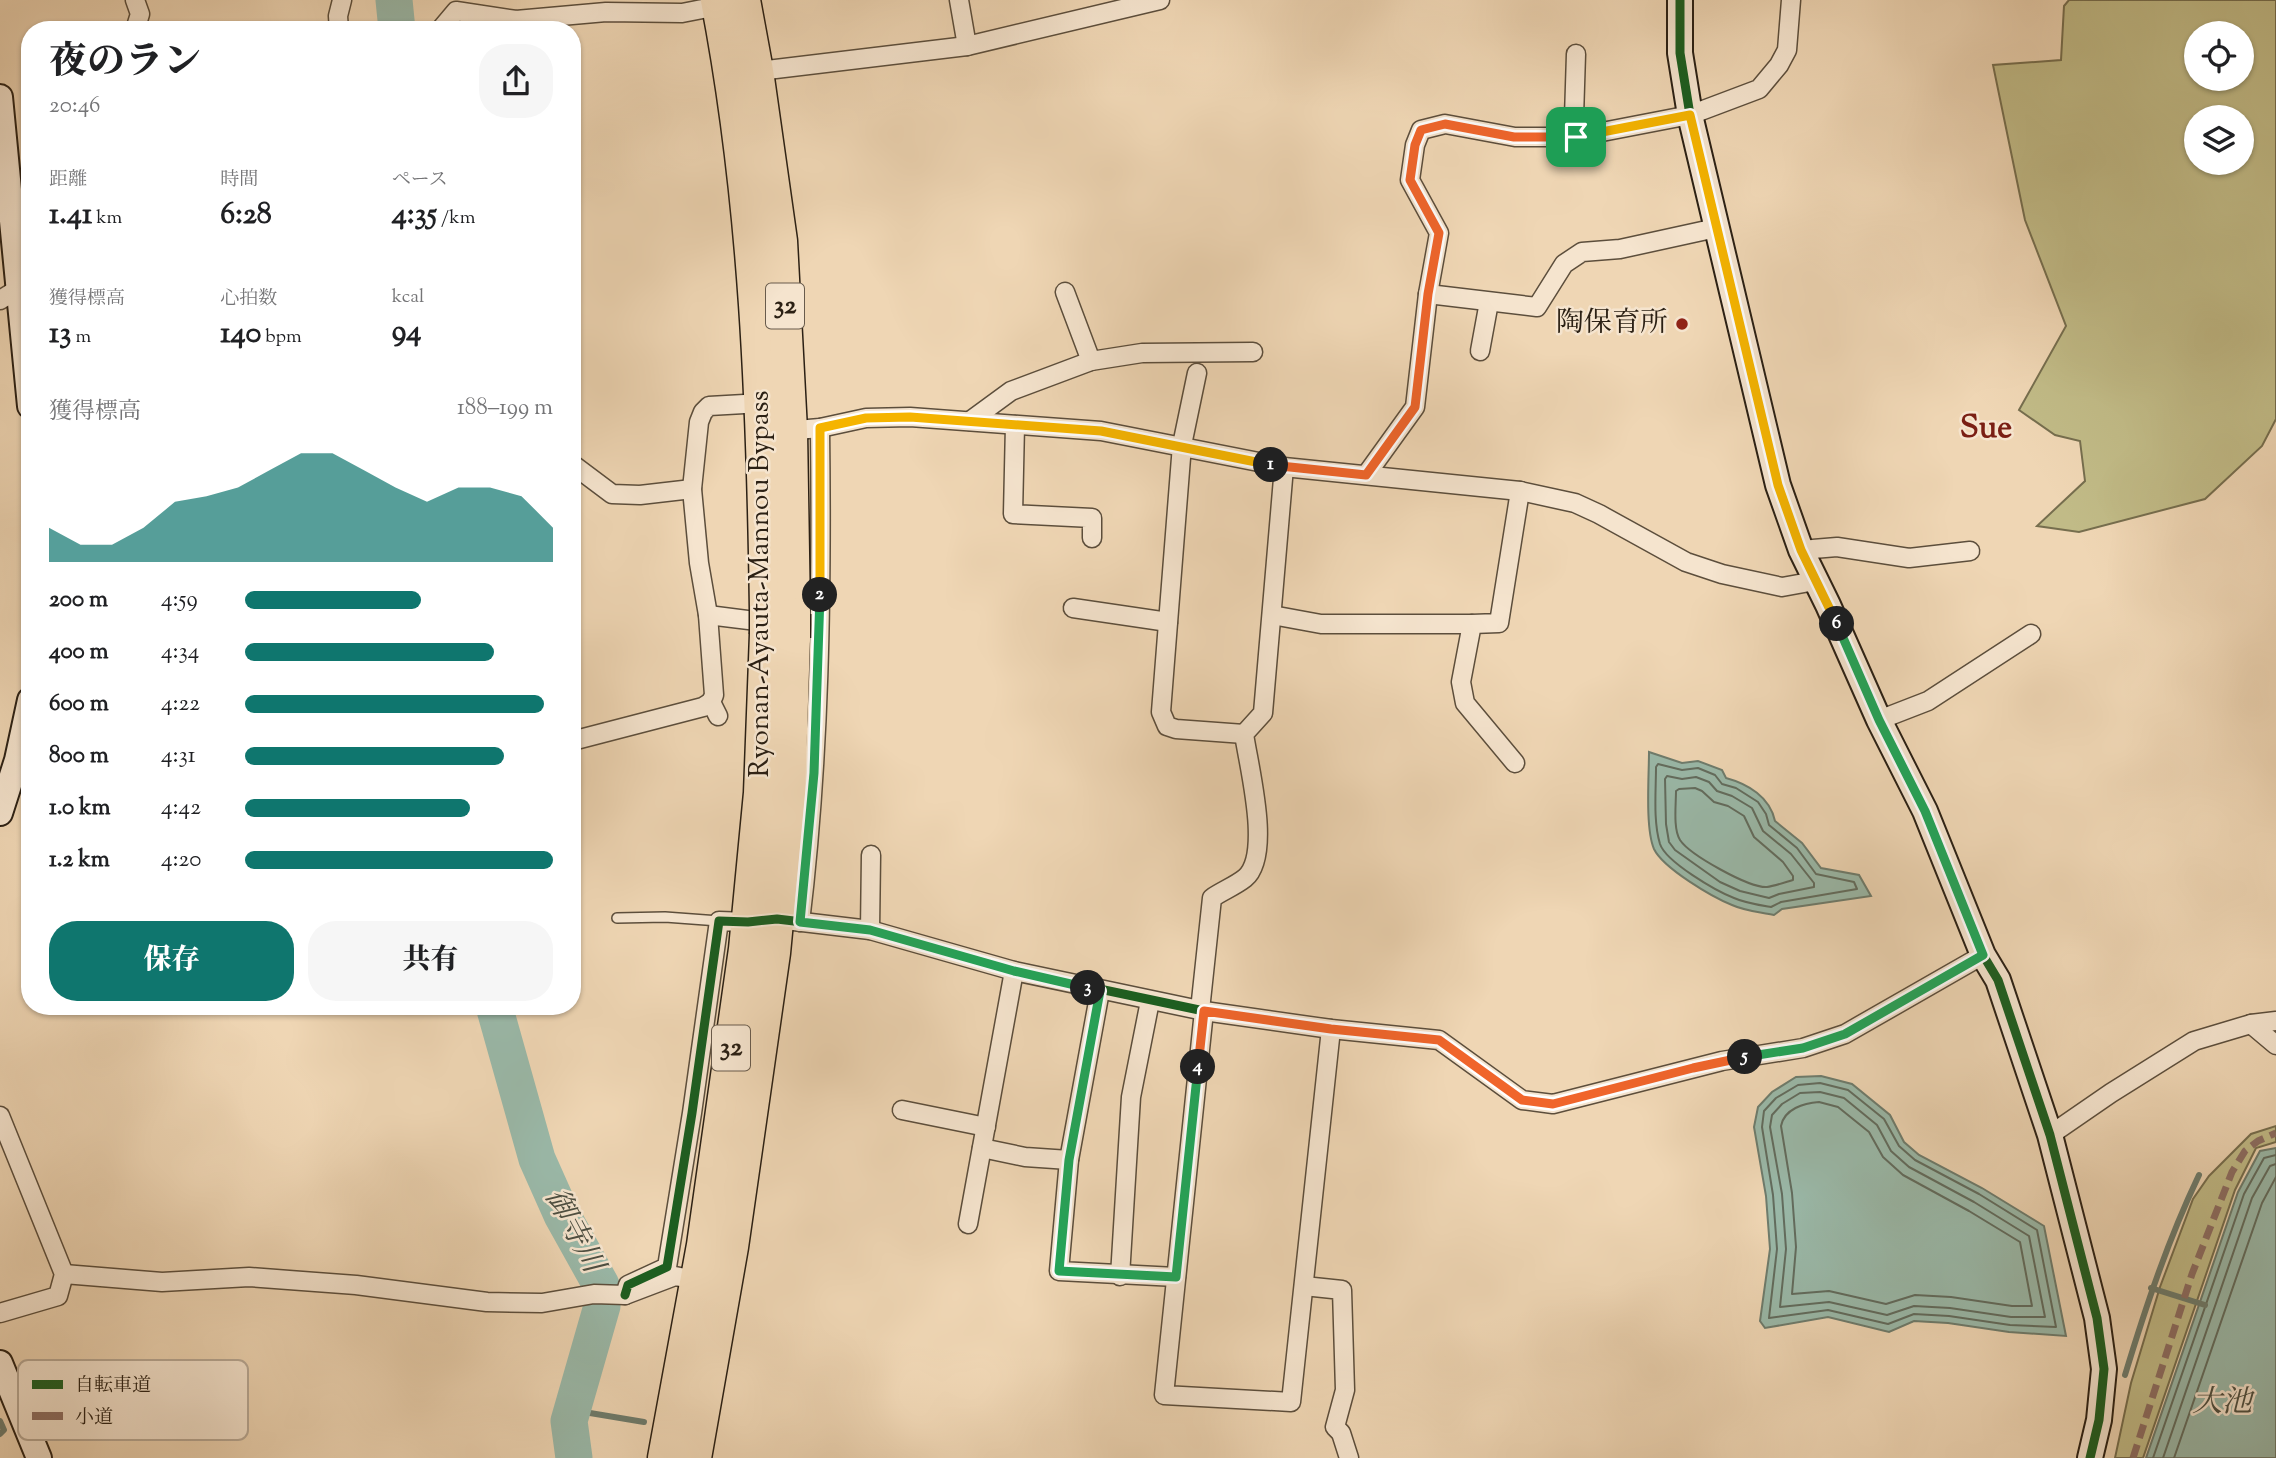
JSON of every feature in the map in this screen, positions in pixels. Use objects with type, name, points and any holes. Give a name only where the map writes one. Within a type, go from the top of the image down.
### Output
[{"type":"highway","name":"Ryonan-Ayauta-Mannou Bypass","points":[[695,1458],[732,1247],[761,921],[760,793],[788,625],[784,423],[752,246],[744,73],[726,2]]},
{"type":"highway","name":"Ryonan-Ayauta-Mannou Bypass","points":[[664,1458],[761,921]]},
{"type":"street","points":[[135,0],[140,14],[138,21]]},
{"type":"street","points":[[338,21],[342,0]]},
{"type":"street","points":[[959,0],[967,46]]},
{"type":"street","points":[[744,73],[967,46],[1160,0]]},
{"type":"street","points":[[1680,0],[1680,53],[1690,115],[1778,485],[1801,550],[1879,720],[1925,811],[1983,955],[1998,980],[2050,1135],[2097,1318],[2104,1369],[2099,1420],[2090,1458]]},
{"type":"street","points":[[1366,475],[1415,407],[1428,294],[1439,233],[1410,180],[1415,145],[1421,130],[1445,124],[1514,137],[1576,137],[1690,115],[1759,89],[1779,65],[1787,50],[1791,0]]},
{"type":"street","points":[[448,21],[456,11],[516,20],[606,12],[682,13],[726,2]]},
{"type":"street","points":[[1576,54],[1576,137]]},
{"type":"street","points":[[0,97],[21,331]]},
{"type":"street","points":[[1428,294],[1537,307],[1564,264],[1582,252],[1620,249],[1717,228]]},
{"type":"street","points":[[1065,292],[1091,361]]},
{"type":"street","points":[[1480,351],[1489,302]]},
{"type":"street","points":[[970,421],[1011,391],[1091,361],[1142,353],[1253,352]]},
{"type":"street","points":[[1197,373],[1182,445],[1161,712],[1167,726],[1176,729],[1244,734]]},
{"type":"street","points":[[581,739],[714,709],[708,615],[698,564],[692,489],[699,422],[709,406],[784,423],[910,417],[1101,431],[1284,467],[1520,491],[1575,503],[1686,562],[1722,574],[1782,587],[1815,581]]},
{"type":"street","points":[[610,1295],[667,1267],[692,1113],[814,773],[788,625],[784,423]]},
{"type":"street","points":[[1015,425],[1013,514],[1093,518],[1092,538]]},
{"type":"street","points":[[1244,734],[1263,713],[1284,467]]},
{"type":"street","points":[[581,471],[612,494],[639,495],[692,489]]},
{"type":"street","points":[[1272,615],[1321,624],[1499,623],[1520,491]]},
{"type":"street","points":[[1801,550],[1837,547],[1909,558],[1970,551]]},
{"type":"street","points":[[1073,608],[1168,621]]},
{"type":"street","points":[[708,615],[788,625]]},
{"type":"street","points":[[1472,624],[1461,682],[1465,703],[1515,763]]},
{"type":"street","points":[[1879,720],[1928,701],[2031,634]]},
{"type":"street","points":[[1244,734],[1259,839],[1257,859],[1246,877],[1212,898],[1164,1395],[1291,1402],[1331,1029]]},
{"type":"street","points":[[0,813],[21,768]]},
{"type":"street","points":[[870,930],[871,855]]},
{"type":"street","points":[[761,921],[870,930],[1014,971],[1202,1011],[1331,1029],[1439,1040],[1522,1100],[1553,1104],[1722,1061],[1803,1048],[1845,1034],[1983,955]]},
{"type":"street","points":[[968,1224],[1014,971]]},
{"type":"street","points":[[1100,991],[1069,1160],[1059,1271],[1176,1277]]},
{"type":"street","points":[[1120,1276],[1131,1097],[1150,1000]]},
{"type":"street","points":[[2050,1135],[2110,1093],[2194,1041],[2251,1024],[2276,1021]]},
{"type":"street","points":[[2251,1024],[2276,1045]]},
{"type":"street","points":[[902,1110],[985,1127]]},
{"type":"street","points":[[0,1116],[65,1274],[58,1296],[0,1313]]},
{"type":"street","points":[[982,1148],[1025,1157],[1069,1160]]},
{"type":"street","points":[[65,1274],[162,1282],[249,1278],[356,1284],[487,1302],[541,1303],[610,1295],[675,1276],[696,1280]]},
{"type":"street","points":[[1304,1286],[1342,1290],[1345,1390],[1335,1427],[1341,1433],[1349,1458]]},
{"type":"street","points":[[0,1363],[18,1407]]},
{"type":"street","points":[[32,1440],[39,1458]]},
{"type":"lane","points":[[617,918],[761,921]]},
{"type":"shaded area","points":[[2069,0],[2276,0],[2276,419],[2262,446],[2205,499],[2079,532],[2037,526],[2085,481],[2080,441],[2055,435],[2019,410],[2066,326],[2025,220],[1993,65],[2061,60],[2064,6]]},
{"type":"shaded area","points":[[2276,1126],[2276,1142],[2256,1148],[2235,1190],[2143,1458],[2115,1458],[2131,1383],[2160,1287],[2193,1199],[2209,1176],[2251,1134]]},
{"type":"water","points":[[1649,752],[1682,763],[1698,761],[1722,770],[1726,778],[1750,788],[1763,798],[1775,821],[1802,843],[1821,868],[1859,875],[1871,896],[1782,909],[1774,915],[1737,907],[1689,881],[1659,857],[1651,840],[1648,815]]},
{"type":"water","points":[[1821,1076],[1852,1084],[1890,1115],[1904,1142],[1919,1155],[1982,1188],[2044,1226],[2066,1336],[1914,1321],[1889,1332],[1828,1317],[1765,1328],[1760,1321],[1770,1249],[1766,1196],[1754,1127],[1758,1107],[1772,1092],[1796,1077]]},
{"type":"water","name":"大池","points":[[2276,1148],[2276,1458],[2146,1458],[2238,1192],[2260,1151]]},
{"type":"waterway","name":"御寺川","points":[[394,0],[396,21]]},
{"type":"waterway","name":"御寺川","points":[[497,1015],[537,1159],[562,1215],[601,1285],[602,1306],[569,1421],[574,1458]]},
{"type":"waterway","points":[[2125,1375],[2158,1274],[2199,1175]]},
{"type":"waterway","points":[[2151,1288],[2205,1305]]},
{"type":"waterway","points":[[572,1410],[644,1422]]},
{"type":"waterway","points":[[0,1421],[4,1430],[0,1434]]},
{"type":"marked path","points":[[2133,1458],[2192,1274],[2232,1172],[2245,1151],[2258,1141],[2276,1133]]},
{"type":"cycle path","points":[[1680,0],[1680,53],[1690,115],[1778,485],[1801,550],[1879,720],[1925,811],[1983,955],[1998,980],[2050,1135],[2097,1318],[2104,1369],[2099,1420],[2090,1458]]},
{"type":"cycle path","points":[[625,1295],[628,1285],[667,1267],[719,921],[777,919],[870,930],[1014,971],[1204,1011],[1331,1029],[1439,1040],[1522,1100],[1553,1104],[1722,1061],[1803,1048],[1845,1034],[1983,955]]},
{"type":"place","name":"陶保育所","points":[[1682,324]]},
{"type":"district","name":"Sue","points":[[1986,429]]},
{"type":"route","points":[[1690,115],[1778,485],[1801,550],[1879,720],[1925,811],[1983,955],[1845,1034],[1803,1048],[1722,1061],[1553,1104],[1522,1100],[1439,1040],[1331,1029],[1204,1011],[1176,1277],[1059,1271],[1069,1160],[1100,991],[1014,971],[870,930],[800,922],[814,773],[821,630],[820,428],[866,418],[910,417],[1101,431],[1284,467],[1366,475],[1415,407],[1428,294],[1439,233],[1410,180],[1415,145],[1421,130],[1445,124],[1514,137],[1576,137],[1690,115]]}]
